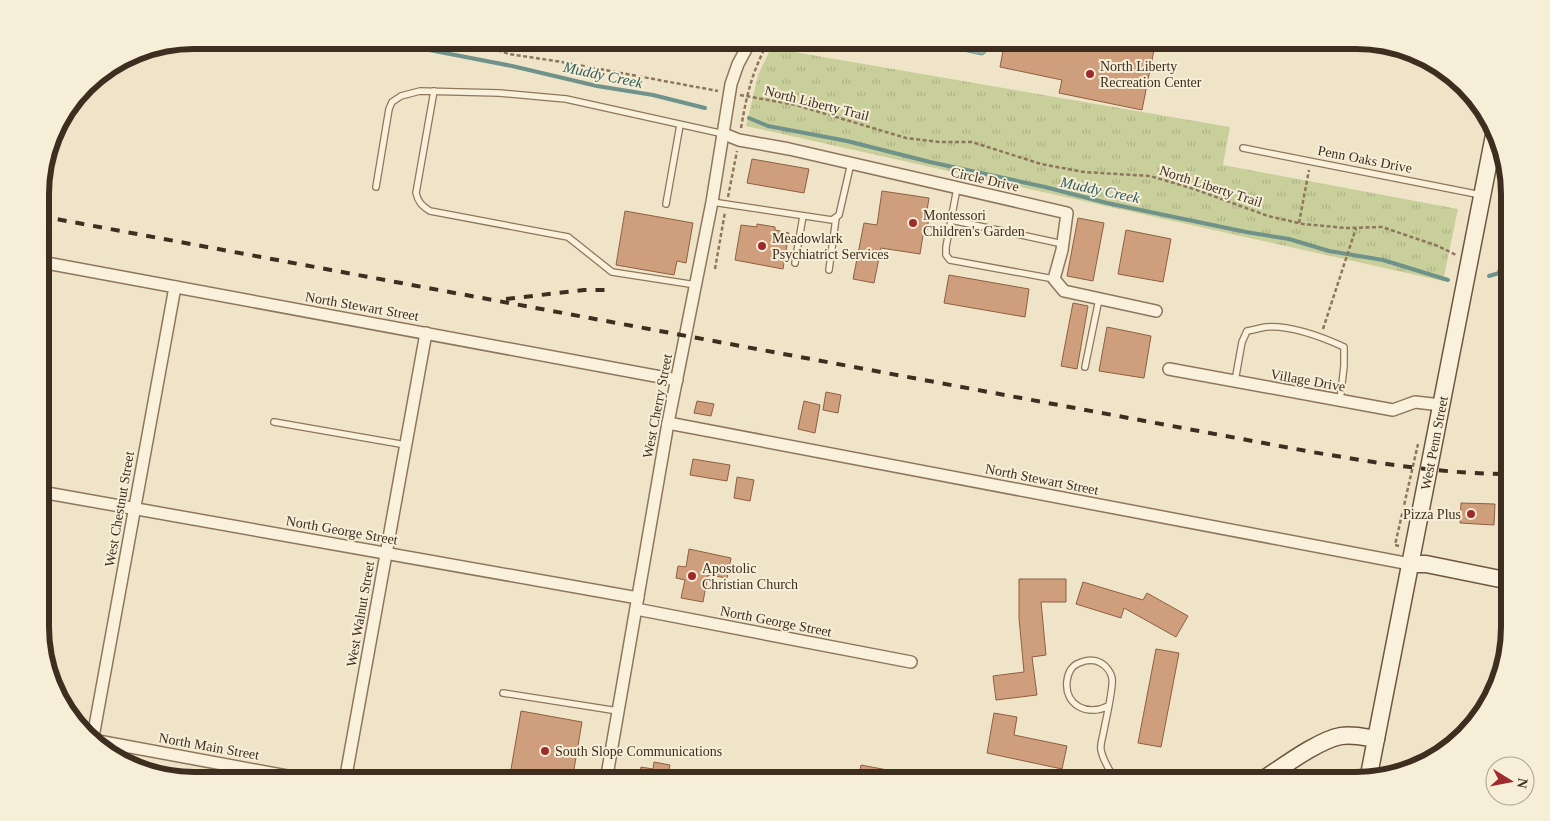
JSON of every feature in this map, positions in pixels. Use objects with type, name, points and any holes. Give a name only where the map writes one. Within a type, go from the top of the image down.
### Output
[{"type":"main road","name":"West Penn Street","points":[[1370,771],[1492,145]]},
{"type":"main road","points":[[1412,556],[1426,564],[1501,578]]},
{"type":"main road","points":[[1276,772],[1326,741],[1338,736],[1353,735],[1376,739]]},
{"type":"street","name":"West Cherry Street","points":[[608,772],[668,423],[712,202],[730,93],[738,64],[746,49]]},
{"type":"street","name":"Circle Drive","points":[[724,134],[739,140],[789,149],[1067,213],[1063,244],[1054,280]]},
{"type":"street","name":"North Stewart Street","points":[[49,264],[677,380]]},
{"type":"street","points":[[1054,280],[1064,291],[1156,311]]},
{"type":"street","name":"West Chestnut Street","points":[[94,732],[175,287]]},
{"type":"street","name":"West Walnut Street","points":[[347,772],[426,334]]},
{"type":"street","name":"Village Drive","points":[[1169,369],[1393,410],[1415,402],[1441,405]]},
{"type":"street","name":"North Stewart Street","points":[[668,423],[1412,556]]},
{"type":"street","name":"North George Street","points":[[49,493],[386,553],[637,603],[911,662]]},
{"type":"street","name":"North Main Street","points":[[106,743],[265,772]]},
{"type":"lane","points":[[434,91],[416,193],[418,201],[423,207],[430,211],[568,237],[612,272],[696,285]]},
{"type":"lane","points":[[376,187],[389,109],[392,102],[401,96],[420,92],[499,93],[566,99],[724,134]]},
{"type":"lane","points":[[666,204],[680,124]]},
{"type":"lane","name":"Penn Oaks Drive","points":[[1243,148],[1483,195]]},
{"type":"lane","points":[[712,202],[832,220],[840,216],[851,163]]},
{"type":"lane","points":[[957,188],[946,247],[946,255],[950,260],[1054,280]]},
{"type":"lane","points":[[795,263],[803,216]]},
{"type":"lane","points":[[829,270],[836,218]]},
{"type":"lane","points":[[951,220],[1063,244]]},
{"type":"lane","points":[[1085,367],[1099,299]]},
{"type":"lane","points":[[1235,382],[1242,342],[1247,331],[1268,327],[1291,330],[1321,336],[1344,347],[1340,401]]},
{"type":"lane","points":[[274,422],[406,444]]},
{"type":"lane","points":[[1108,706],[1100,710],[1088,711],[1078,707],[1070,699],[1066,687],[1068,673],[1075,664],[1086,660],[1099,662],[1108,668],[1112,677],[1108,706],[1100,749],[1111,772]]},
{"type":"lane","points":[[503,694],[618,712]]},
{"type":"path","name":"North Liberty Trail","points":[[494,49],[509,54],[796,105],[906,138],[940,142],[972,142],[1041,164],[1084,172],[1150,176],[1194,189],[1268,216],[1299,223],[1356,228],[1382,227],[1456,254],[1454,263]]},
{"type":"path","points":[[715,269],[747,96],[754,70],[764,49]]},
{"type":"path","points":[[1299,223],[1311,162]]},
{"type":"path","points":[[1321,336],[1356,228]]},
{"type":"path","points":[[1412,556],[1395,545],[1419,440]]},
{"type":"green space","points":[[771,49],[777,49],[1230,127],[1223,165],[1458,209],[1443,281],[746,126],[758,75]]},
{"type":"water","points":[[954,49],[988,49],[982,55]]},
{"type":"building","name":"North Liberty Recreation Center","points":[[1003,49],[1154,49],[1142,110],[1059,93],[1062,80],[1000,67]]},
{"type":"building","points":[[752,159],[809,169],[804,193],[747,183]]},
{"type":"building","points":[[882,191],[929,198],[926,217],[929,217],[927,230],[924,229],[920,254],[881,248],[874,283],[853,279],[864,223],[877,225]]},
{"type":"building","points":[[625,211],[693,223],[686,263],[677,261],[674,275],[616,265]]},
{"type":"building","points":[[1078,218],[1104,223],[1093,281],[1067,276]]},
{"type":"building","name":"Meadowlark Psychiatrict Services","points":[[757,224],[775,227],[775,230],[789,233],[783,269],[735,260],[741,225],[757,227]]},
{"type":"building","points":[[1126,230],[1171,239],[1163,282],[1118,274]]},
{"type":"building","points":[[949,275],[1029,289],[1025,317],[944,303]]},
{"type":"building","points":[[1073,303],[1088,306],[1077,369],[1061,366]]},
{"type":"building","points":[[1107,327],[1151,336],[1144,378],[1099,371]]},
{"type":"building","points":[[826,392],[841,395],[838,413],[823,410]]},
{"type":"building","points":[[697,401],[714,404],[711,416],[694,413]]},
{"type":"building","points":[[804,401],[820,405],[815,433],[798,429]]},
{"type":"building","points":[[693,459],[730,465],[727,481],[690,475]]},
{"type":"building","points":[[737,477],[754,480],[750,501],[734,498]]},
{"type":"building","points":[[1461,503],[1495,504],[1494,525],[1460,523]]},
{"type":"building","name":"Apostolic Christian Church","points":[[689,549],[731,558],[727,578],[708,575],[703,602],[681,598],[685,580],[676,578],[678,566],[686,567]]},
{"type":"building","points":[[1019,579],[1066,579],[1066,602],[1041,602],[1046,655],[1032,657],[1037,695],[996,700],[993,676],[1024,672],[1019,618]]},
{"type":"building","points":[[1083,582],[1143,600],[1147,593],[1188,616],[1176,637],[1124,608],[1121,618],[1076,604]]},
{"type":"building","points":[[1156,649],[1179,653],[1161,747],[1138,743]]},
{"type":"building","name":"South Slope Communications","points":[[521,711],[582,722],[574,772],[511,772]]},
{"type":"building","points":[[994,713],[1017,717],[1014,735],[1067,746],[1062,769],[987,753]]},
{"type":"building","points":[[654,762],[670,765],[669,772],[640,772],[641,767],[653,769]]},
{"type":"building","points":[[861,765],[898,772],[860,772]]},
{"type":"waterway","name":"Muddy Creek","points":[[424,49],[512,66],[597,86],[653,95],[705,108]]},
{"type":"waterway","name":"Muddy Creek","points":[[749,118],[768,126],[847,141],[1107,203],[1289,239],[1329,251],[1383,260],[1448,280]]},
{"type":"waterway","name":"Muddy Creek","points":[[1489,276],[1499,273],[1501,264]]},
{"type":"railway","points":[[49,218],[1312,452],[1435,470],[1501,474]]},
{"type":"railway","points":[[506,299],[584,290],[608,290]]},
{"type":"place","name":"North Liberty Recreation Center","points":[[1090,74]]},
{"type":"place","name":"Montessori Children's Garden","points":[[913,223]]},
{"type":"place","name":"Meadowlark Psychiatrict Services","points":[[762,246]]},
{"type":"place","name":"Pizza Plus","points":[[1471,514]]},
{"type":"place","name":"Apostolic Christian Church","points":[[692,576]]},
{"type":"place","name":"South Slope Communications","points":[[545,751]]}]
